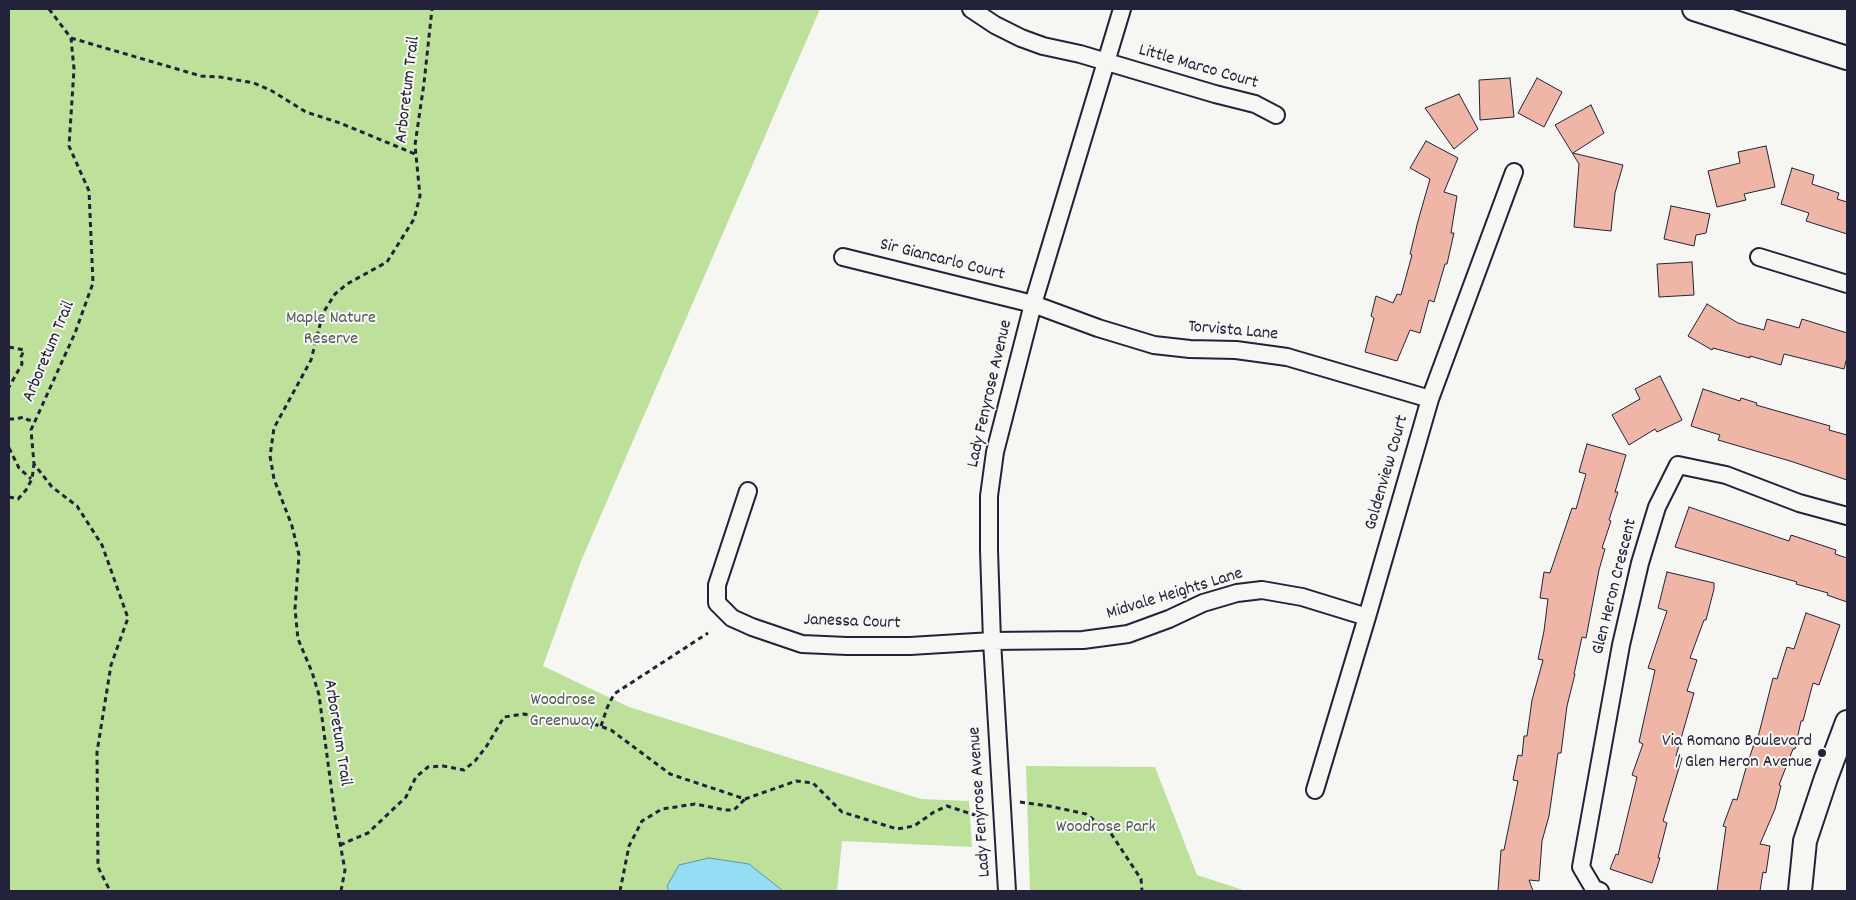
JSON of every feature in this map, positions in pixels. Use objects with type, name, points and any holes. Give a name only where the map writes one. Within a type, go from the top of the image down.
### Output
[{"type":"street","name":"Little Marco Court","points":[[971,9],[995,25],[1043,46],[1255,104],[1276,115]]},
{"type":"street","name":"Lady Fenyrose Avenue","points":[[1007,891],[992,641],[988,550],[989,496],[995,452],[1033,304],[1122,9]]},
{"type":"street","points":[[1694,9],[1847,58]]},
{"type":"street","name":"Goldenview Court","points":[[1315,790],[1430,400],[1514,172]]},
{"type":"street","name":"Sir Giancarlo Court","points":[[843,257],[1033,304]]},
{"type":"street","points":[[1758,257],[1847,284]]},
{"type":"street","name":"Torvista Lane","points":[[1033,304],[1098,328],[1154,345],[1190,349],[1236,350],[1286,357],[1430,400]]},
{"type":"street","name":"Glen Heron Crescent","points":[[1600,891],[1594,889],[1581,867],[1616,674],[1640,564],[1658,507],[1678,465],[1726,475],[1799,502],[1847,516]]},
{"type":"street","name":"Janessa Court","points":[[748,491],[717,585],[717,603],[732,618],[802,644],[901,646],[992,641]]},
{"type":"street","name":"Midvale Heights Lane","points":[[992,641],[1082,640],[1128,634],[1169,619],[1203,603],[1237,593],[1262,590],[1302,597],[1367,617]]},
{"type":"street","points":[[1800,891],[1805,841],[1847,722]]},
{"type":"path","points":[[50,9],[71,38],[201,76],[254,83],[272,91],[306,112],[340,122],[415,154]]},
{"type":"path","name":"Arboretum Trail","points":[[341,891],[345,870],[319,695],[312,672],[298,639],[295,609],[299,556],[296,541],[274,480],[270,456],[274,428],[311,360],[323,313],[335,294],[347,284],[387,262],[414,219],[420,196],[415,154],[432,9]]},
{"type":"path","name":"Arboretum Trail","points":[[32,479],[34,464],[31,430],[75,333],[93,283],[89,191],[69,146],[74,69],[71,38]]},
{"type":"path","points":[[9,347],[24,350],[22,364],[9,387]]},
{"type":"path","points":[[9,419],[24,417],[28,420],[36,420]]},
{"type":"path","points":[[9,448],[18,468],[32,479],[26,490],[18,498],[9,497]]},
{"type":"path","points":[[34,464],[52,488],[77,506],[102,545],[128,618],[111,665],[97,752],[98,866],[110,891]]},
{"type":"path","points":[[601,726],[614,694],[708,632]]},
{"type":"path","points":[[340,845],[368,834],[406,797],[416,777],[428,767],[443,766],[464,770],[475,761],[486,747],[504,716],[524,714],[566,724],[594,724],[601,726],[611,730],[670,774],[745,799]]},
{"type":"path","points":[[620,891],[629,846],[642,820],[662,809],[695,804],[734,810],[745,799],[796,781],[812,783],[842,812],[897,829],[914,826],[946,806],[981,817]]},
{"type":"path","points":[[1020,802],[1086,814],[1110,832],[1141,879],[1142,891]]},
{"type":"green space","name":"Maple Nature Reserve","points":[[9,9],[820,9],[581,561],[543,666],[629,707],[921,799],[969,801],[972,847],[842,841],[837,891],[9,891]]},
{"type":"green space","name":"Woodrose Park","points":[[1026,766],[1155,767],[1197,875],[1246,891],[1030,891]]},
{"type":"water","points":[[709,858],[749,864],[783,891],[669,891],[667,886],[679,865]]},
{"type":"building","points":[[1510,78],[1514,117],[1480,120],[1479,80]]},
{"type":"building","points":[[1537,78],[1562,92],[1544,127],[1518,113]]},
{"type":"building","points":[[1459,94],[1478,129],[1454,149],[1425,108]]},
{"type":"building","points":[[1591,105],[1604,133],[1573,153],[1623,165],[1615,193],[1611,231],[1574,227],[1579,164],[1555,125]]},
{"type":"building","points":[[1426,141],[1458,158],[1444,192],[1457,196],[1451,233],[1454,233],[1447,264],[1445,264],[1434,302],[1429,300],[1420,333],[1410,330],[1397,361],[1365,352],[1374,318],[1371,316],[1376,296],[1393,303],[1397,294],[1401,295],[1430,179],[1410,168]]},
{"type":"building","points":[[1766,146],[1775,187],[1744,194],[1746,200],[1717,207],[1708,171],[1740,163],[1738,152]]},
{"type":"building","points":[[1792,168],[1814,175],[1812,184],[1839,193],[1837,199],[1847,202],[1847,234],[1806,221],[1809,213],[1781,204]]},
{"type":"building","points":[[1671,206],[1710,214],[1706,233],[1696,235],[1694,246],[1664,239]]},
{"type":"building","points":[[1692,262],[1694,295],[1659,297],[1657,264]]},
{"type":"building","points":[[1707,304],[1738,323],[1764,330],[1767,319],[1799,328],[1802,319],[1847,333],[1847,357],[1844,369],[1784,354],[1781,365],[1750,356],[1750,358],[1713,348],[1712,350],[1688,336]]},
{"type":"building","points":[[1660,376],[1682,420],[1657,432],[1655,429],[1629,445],[1612,415],[1640,399],[1635,389]]},
{"type":"building","points":[[1703,389],[1740,401],[1741,398],[1757,403],[1756,405],[1830,426],[1829,430],[1847,435],[1847,480],[1718,440],[1720,435],[1691,426]]},
{"type":"building","points":[[1587,444],[1626,455],[1615,492],[1618,492],[1609,520],[1611,521],[1602,548],[1605,549],[1586,638],[1582,637],[1567,706],[1561,753],[1558,753],[1549,816],[1542,841],[1539,881],[1529,880],[1533,891],[1498,891],[1501,850],[1504,850],[1518,781],[1513,780],[1518,755],[1522,756],[1524,736],[1527,736],[1532,700],[1543,660],[1538,659],[1548,599],[1540,598],[1544,572],[1550,573],[1572,508],[1576,509],[1586,474],[1579,472]]},
{"type":"building","points":[[1689,507],[1789,541],[1791,535],[1836,550],[1835,554],[1847,558],[1847,602],[1827,595],[1828,593],[1796,584],[1797,582],[1675,547]]},
{"type":"building","points":[[1667,572],[1714,583],[1714,589],[1706,620],[1704,620],[1690,658],[1697,660],[1687,691],[1694,693],[1676,756],[1682,758],[1663,821],[1667,823],[1658,858],[1660,858],[1652,883],[1610,869],[1616,854],[1618,855],[1637,777],[1632,775],[1643,744],[1639,742],[1655,670],[1648,668],[1667,611],[1658,608]]},
{"type":"building","points":[[1806,613],[1840,625],[1819,685],[1813,683],[1803,721],[1801,721],[1795,749],[1793,749],[1779,785],[1781,786],[1775,809],[1760,844],[1770,846],[1766,873],[1763,872],[1760,891],[1717,891],[1726,827],[1723,826],[1733,799],[1737,800],[1754,744],[1756,745],[1773,678],[1777,679],[1787,647],[1794,649]]},
{"type":"place","name":"Via Romano Boulevard / Glen Heron Avenue","points":[[1822,753]]},
{"type":"park label","name":"Woodrose Greenway","points":[[563,712]]}]
